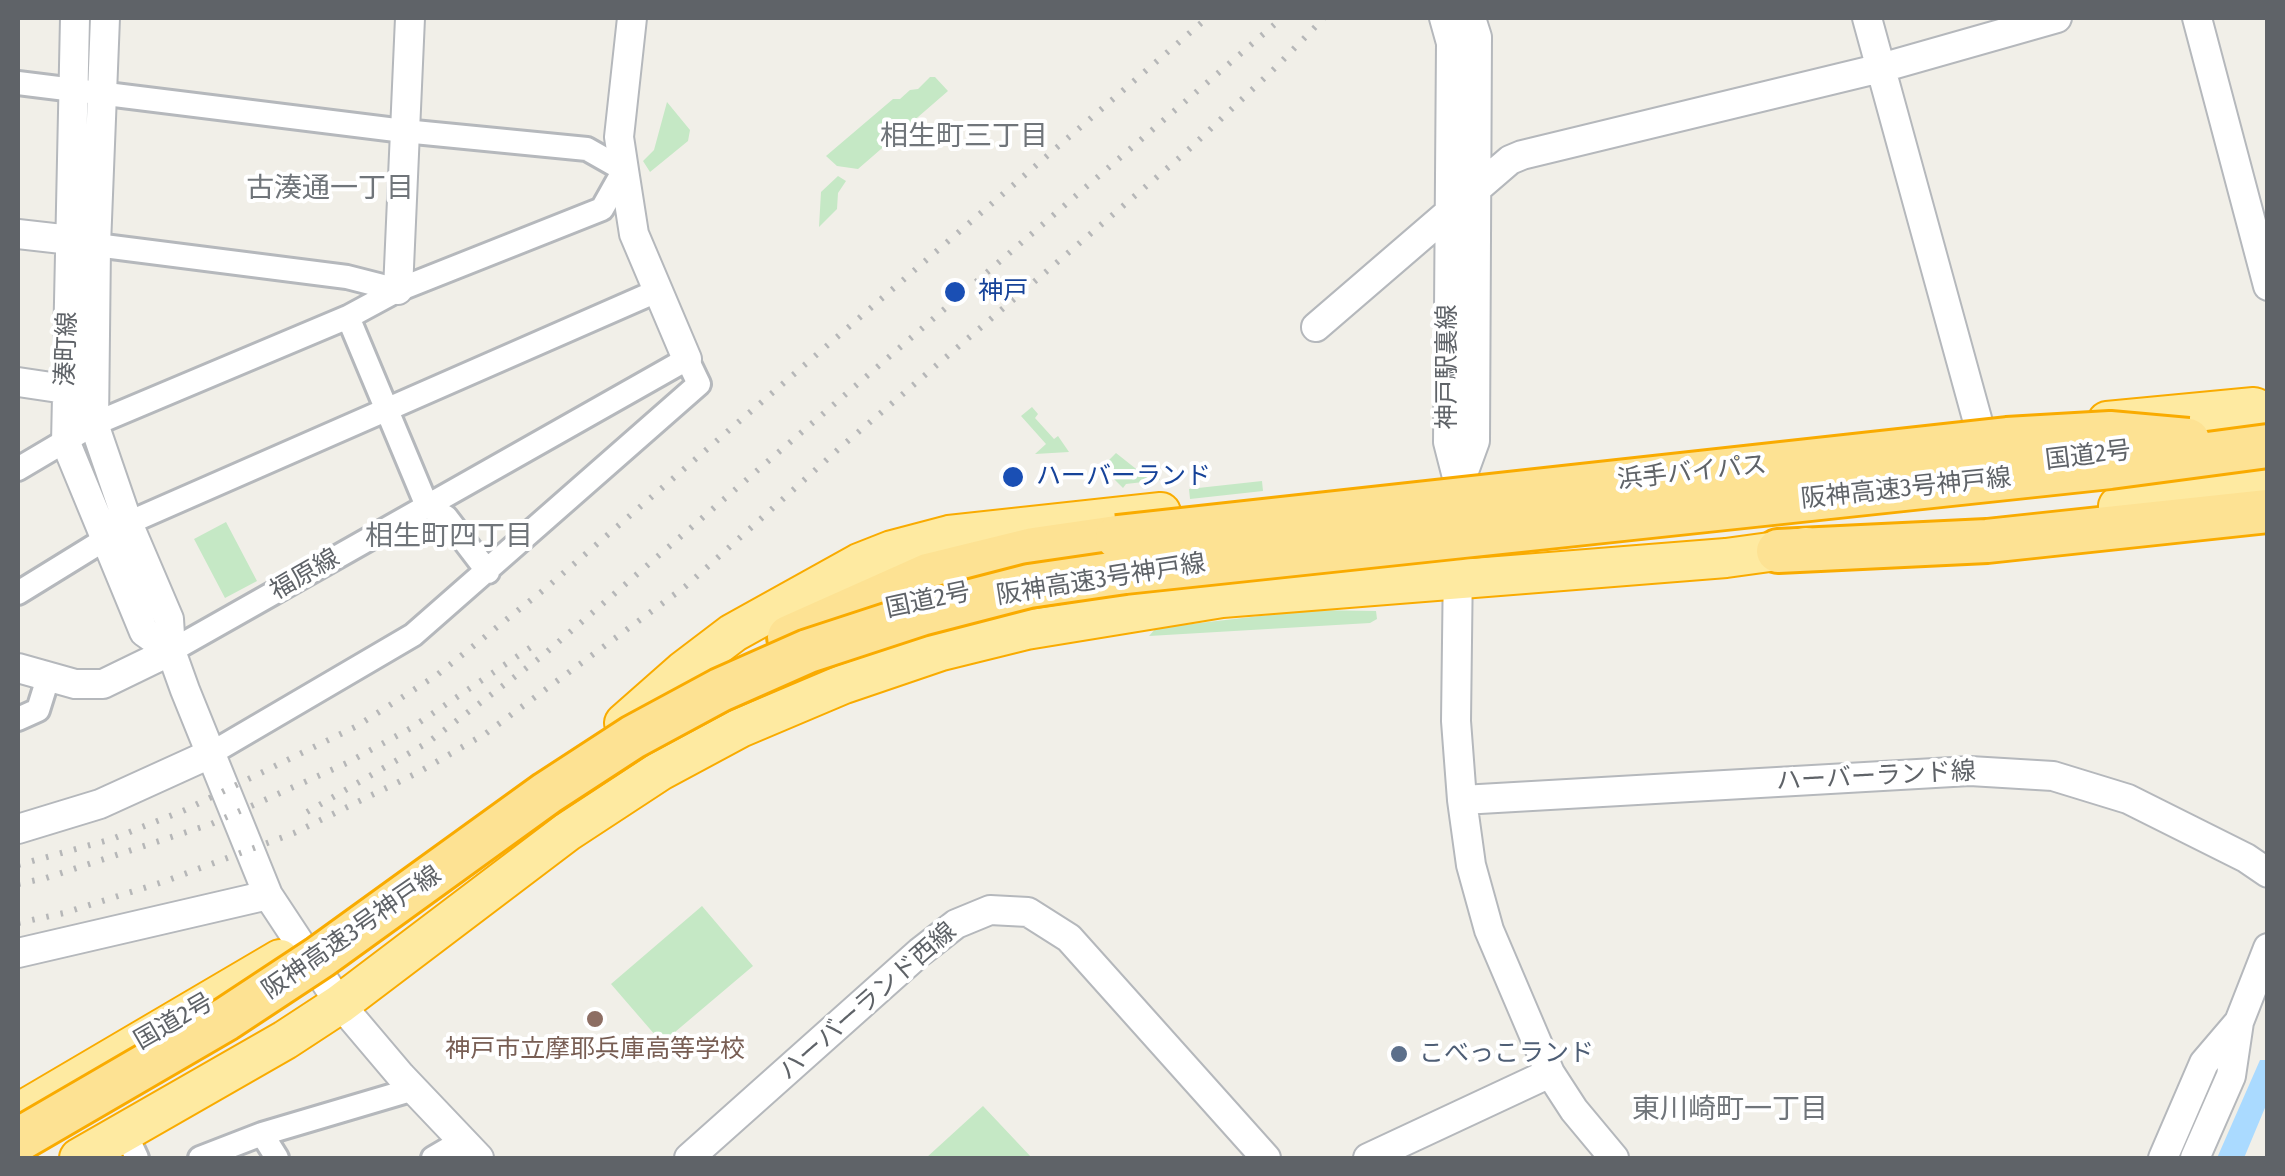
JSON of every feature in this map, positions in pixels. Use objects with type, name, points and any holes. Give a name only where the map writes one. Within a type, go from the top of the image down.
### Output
[{"type":"highway","points":[[1986,450],[2254,407],[2268,413]]},
{"type":"highway","name":"国道2号","points":[[18,1113],[301,946],[624,723],[712,674],[790,637],[880,610],[1459,502],[1986,450],[2268,433]]},
{"type":"highway","name":"浜手バイパス","points":[[790,637],[928,575],[1016,552],[1118,537],[2060,435],[2161,436],[2268,449]]},
{"type":"highway","name":"阪神高速3号神戸線","points":[[18,1140],[212,1028],[320,957],[547,793],[633,737],[720,690],[808,651],[921,614],[1028,586],[1125,572],[2268,449]]},
{"type":"highway","name":"阪神高速3号神戸線","points":[[32,1158],[237,1041],[335,978],[559,814],[648,759],[732,714],[818,676],[927,640],[1126,598],[2268,470]]},
{"type":"highway","name":"国道2号","points":[[79,1158],[131,1145],[340,1004],[567,832],[660,772],[740,728],[844,684],[941,651],[1026,630],[1222,598],[1726,558],[1984,521],[2268,488]]},
{"type":"highway","points":[[624,723],[683,670],[733,633],[858,563],[924,540],[1128,514],[1459,502]]},
{"type":"highway","points":[[1778,551],[1987,541],[2268,514]]},
{"type":"highway","points":[[1458,580],[1502,596],[2062,547],[2258,525],[2268,514]]},
{"type":"street","name":"湊町線","points":[[76,18],[72,89],[94,424],[128,524],[169,619],[171,652],[268,895],[340,1004]]},
{"type":"street","name":"湊町線","points":[[106,18],[104,92],[64,388],[66,443],[144,632],[171,652]]},
{"type":"street","points":[[398,290],[410,18]]},
{"type":"street","points":[[18,829],[100,804],[210,754],[413,635],[699,384],[634,234],[619,137],[632,18]]},
{"type":"street","name":"神戸駅裏線","points":[[1444,18],[1451,42],[1448,442],[1459,502]]},
{"type":"street","name":"神戸駅裏線","points":[[1459,502],[1475,440],[1477,37],[1472,18]]},
{"type":"street","points":[[1867,18],[1986,450]]},
{"type":"street","points":[[1316,327],[1510,160],[1881,68],[2056,18]]},
{"type":"street","points":[[2197,18],[2268,286]]},
{"type":"street","points":[[18,83],[404,131],[587,149],[624,170]]},
{"type":"street","points":[[18,469],[94,424],[348,318],[398,290],[602,209],[624,170]]},
{"type":"street","points":[[18,234],[347,277],[398,290]]},
{"type":"street","points":[[128,524],[657,291]]},
{"type":"street","points":[[348,318],[427,506],[446,517],[488,572]]},
{"type":"street","name":"福原線","points":[[18,668],[76,684],[103,684],[171,652],[687,359]]},
{"type":"street","points":[[18,382],[64,388]]},
{"type":"street","points":[[1459,502],[1456,721],[1471,864],[1489,930],[1550,1073],[1574,1110],[1614,1158]]},
{"type":"street","points":[[18,592],[104,540]]},
{"type":"street","points":[[18,719],[38,710],[48,678]]},
{"type":"street","name":"ハーバーランド線","points":[[1462,800],[1970,771],[2053,776],[2128,799],[2268,873]]},
{"type":"street","points":[[18,953],[268,895]]},
{"type":"street","name":"ハーバーランド西線","points":[[689,1158],[920,952],[956,924],[990,910],[1028,912],[1069,938],[1266,1158]]},
{"type":"street","points":[[2195,1158],[2231,1076],[2239,1022],[2268,948]]},
{"type":"street","points":[[340,1004],[470,1150]]},
{"type":"street","points":[[2163,1158],[2204,1063],[2239,1022]]},
{"type":"street","points":[[1368,1158],[1550,1073]]},
{"type":"street","points":[[200,1158],[262,1134],[414,1089]]},
{"type":"street","points":[[262,1134],[277,1158]]},
{"type":"street","points":[[433,1158],[470,1150]]},
{"type":"green space","points":[[935,77],[948,91],[858,169],[837,166],[826,156],[893,99],[918,89]]},
{"type":"green space","points":[[667,102],[690,130],[688,141],[650,172],[643,161],[654,150]]},
{"type":"green space","points":[[838,176],[846,181],[838,193],[837,209],[819,227],[821,192]]},
{"type":"green space","points":[[1032,407],[1038,414],[1035,418],[1054,439],[1058,436],[1069,452],[1035,454],[1046,444],[1021,416]]},
{"type":"green space","points":[[1116,453],[1140,472],[1160,473],[1160,480],[1126,484],[1123,488],[1102,467]]},
{"type":"green space","points":[[1262,481],[1263,491],[1190,499],[1189,489]]},
{"type":"green space","points":[[226,522],[257,581],[225,598],[194,539]]},
{"type":"green space","points":[[1312,610],[1376,611],[1377,619],[1370,623],[1149,636],[1156,628]]},
{"type":"green space","points":[[702,906],[753,966],[662,1043],[611,984]]},
{"type":"green space","points":[[983,1106],[1032,1158],[926,1158]]},
{"type":"water","points":[[2267,1056],[2267,1103],[2244,1158],[2217,1158],[2260,1060]]},
{"type":"railway","points":[[18,865],[112,839],[185,810],[357,726],[437,675],[546,588],[1207,18]]},
{"type":"railway","points":[[307,812],[427,743],[541,657],[1282,18]]},
{"type":"railway","points":[[18,923],[163,882],[294,833],[417,773],[485,734],[686,586],[842,446],[1185,153],[1324,18]]},
{"type":"railway","points":[[18,884],[211,824],[347,763],[411,728],[540,641]]},
{"type":"place","name":"神戸","points":[[955,292]]},
{"type":"place","name":"ハーバーランド","points":[[1013,477]]},
{"type":"place","name":"神戸市立摩耶兵庫高等学校","points":[[595,1019]]},
{"type":"place","name":"こべっこランド","points":[[1399,1054]]},
{"type":"district","name":"相生町三丁目","points":[[964,137]]},
{"type":"district","name":"古湊通一丁目","points":[[330,189]]},
{"type":"district","name":"相生町四丁目","points":[[449,537]]},
{"type":"district","name":"東川崎町一丁目","points":[[1730,1110]]}]
